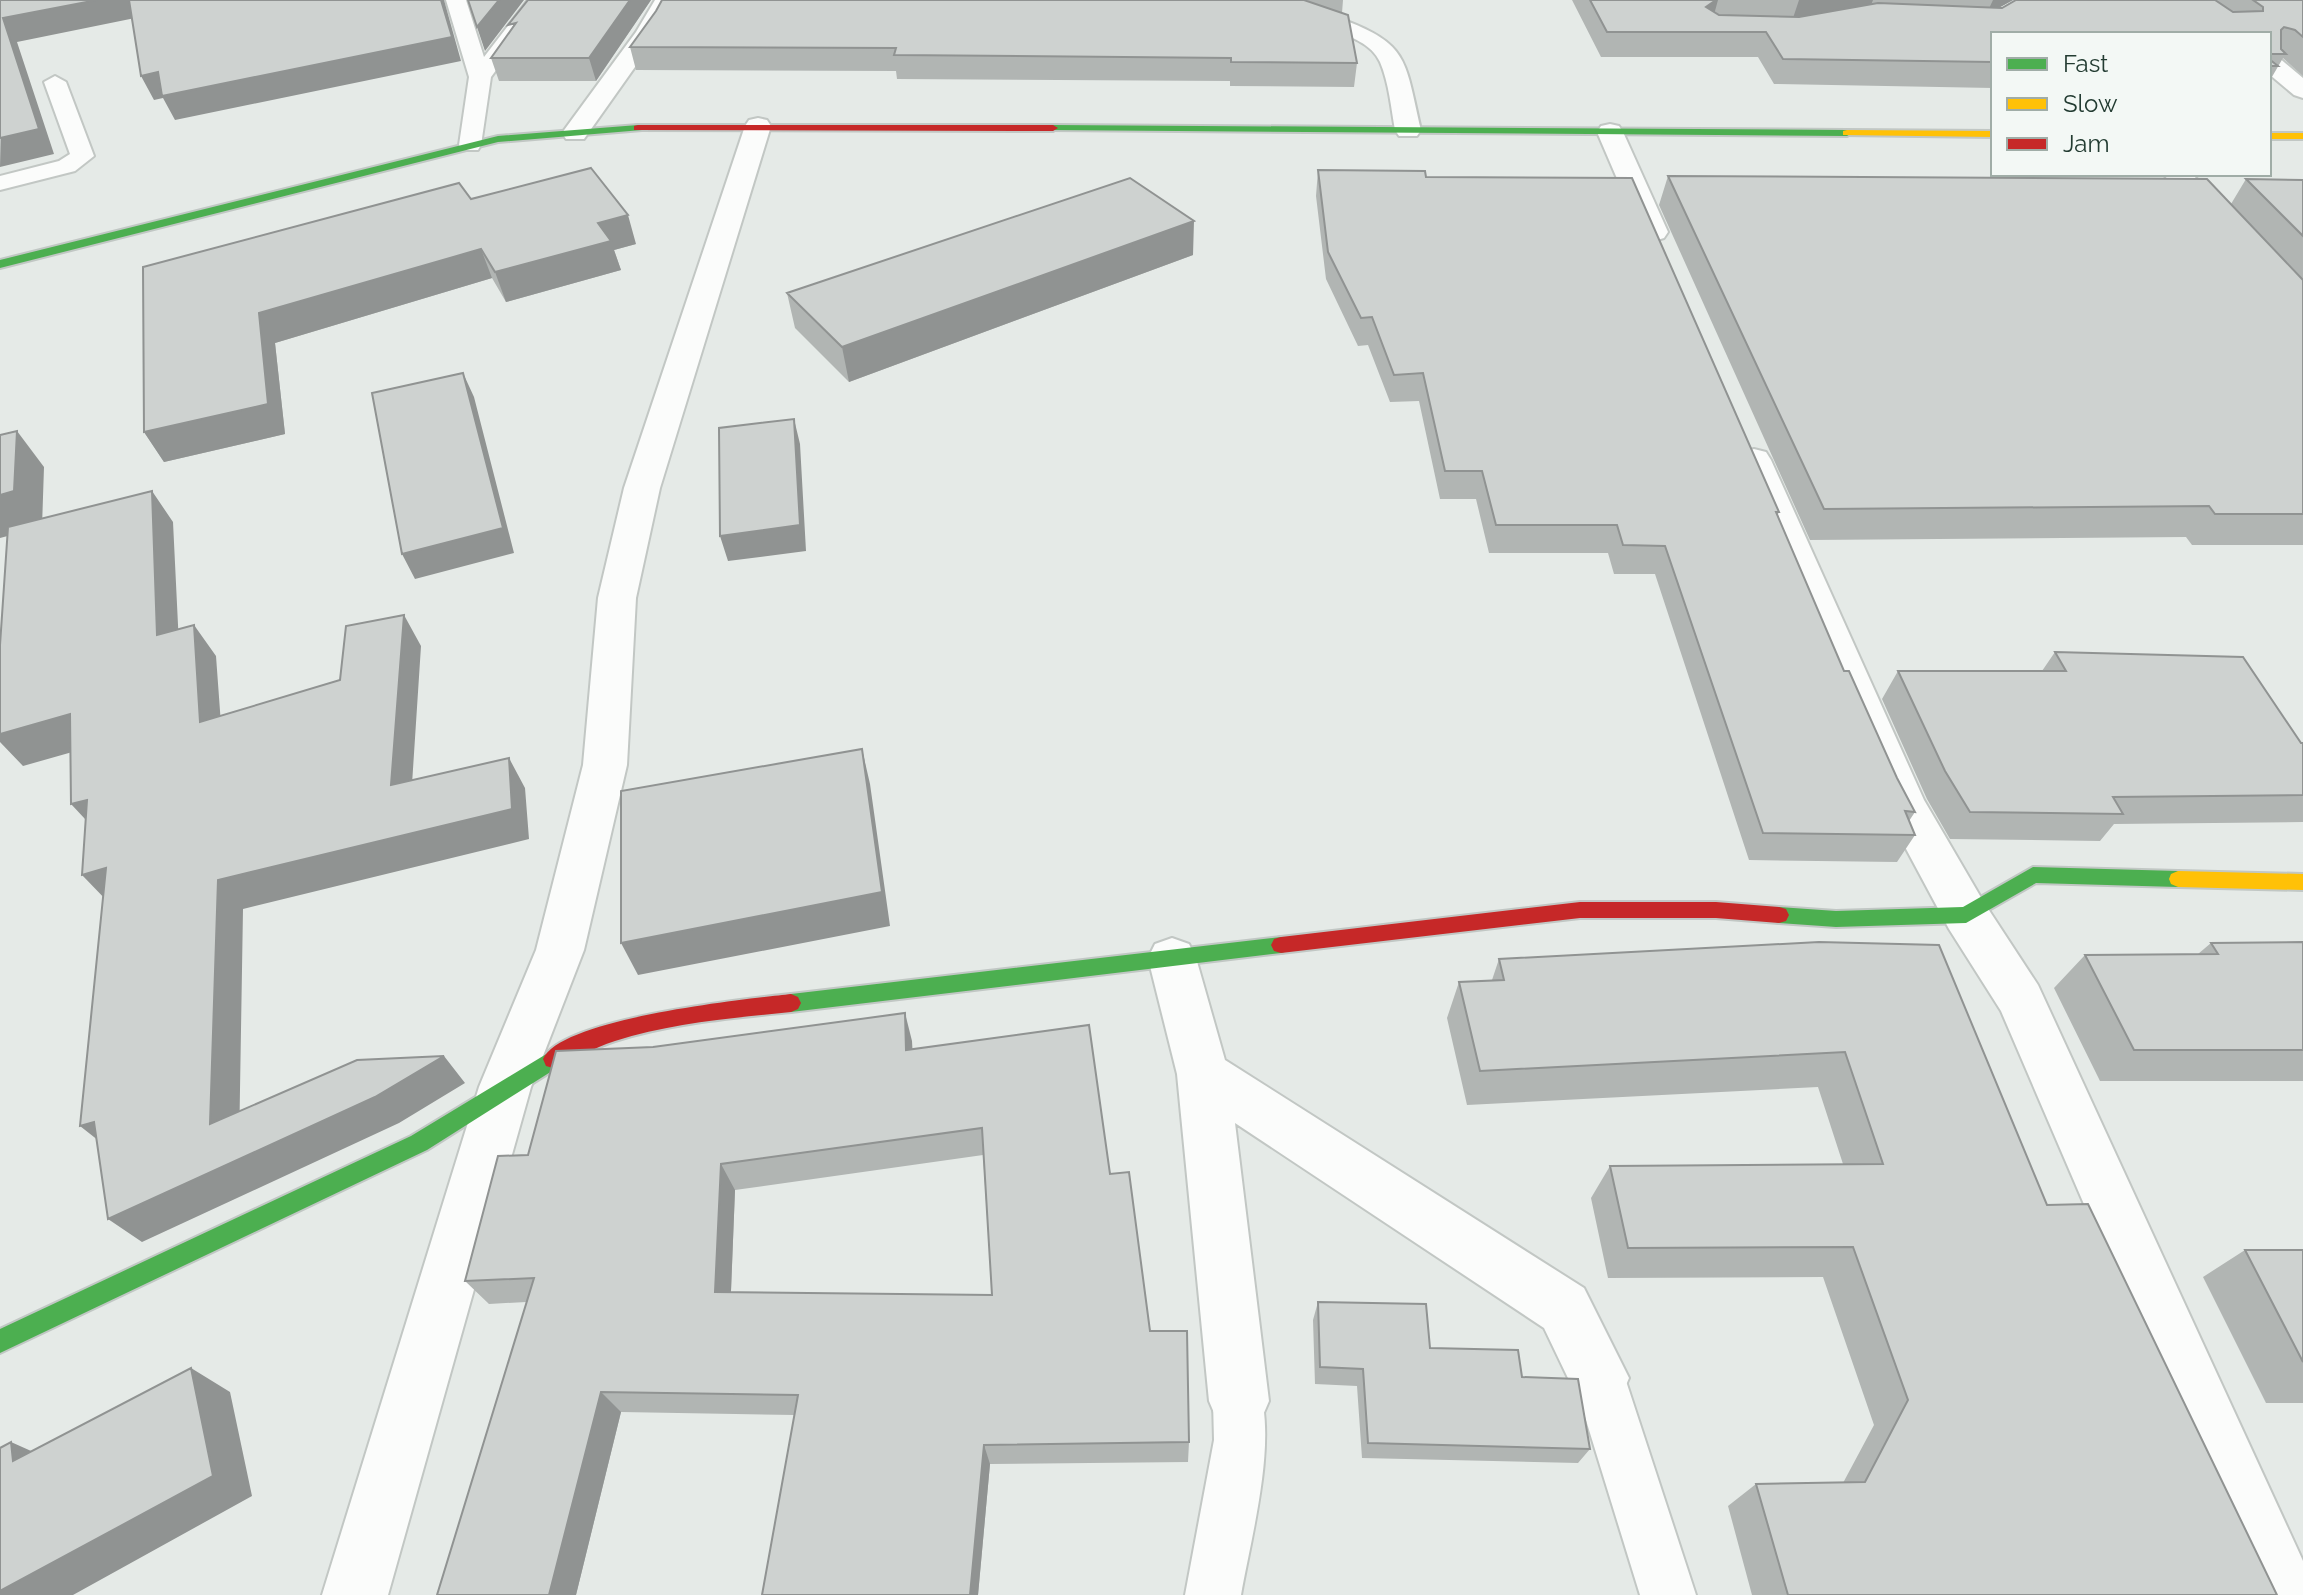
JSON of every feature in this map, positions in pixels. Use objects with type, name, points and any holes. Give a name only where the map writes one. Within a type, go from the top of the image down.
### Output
[{"type":"street","points":[[575,133],[647,33],[666,0]]},
{"type":"street","points":[[1285,0],[1300,12],[1372,40],[1390,56],[1408,130]]},
{"type":"street","points":[[2271,64],[2303,90]]},
{"type":"street","points":[[0,264],[498,139],[665,126],[1991,134]]},
{"type":"street","points":[[355,1595],[505,1087],[560,950],[605,765],[617,598],[642,488],[758,126]]},
{"type":"street","points":[[1610,132],[1668,263]]},
{"type":"street","points":[[2271,136],[2303,136]]},
{"type":"street","points":[[2179,176],[2303,309]]},
{"type":"street","points":[[1738,424],[1904,804],[1966,915],[2021,1000],[2285,1595]]},
{"type":"street","points":[[0,1341],[419,1143],[582,1042],[671,1017],[1580,910],[1716,910],[1836,919],[1966,915],[2033,875],[2303,882]]},
{"type":"street","points":[[1172,958],[1203,1074],[1239,1401]]},
{"type":"street","points":[[1203,1074],[1564,1308],[1599,1378]]},
{"type":"lane","points":[[456,0],[480,77],[470,145]]},
{"type":"lane","points":[[480,77],[538,0]]},
{"type":"lane","points":[[0,183],[67,166],[82,156],[55,82]]},
{"type":"lane","points":[[1599,1378],[1668,1595]]},
{"type":"lane","points":[[1213,1595],[1240,1440],[1239,1401]]},
{"type":"building","points":[[0,0],[97,0],[3,18],[39,129],[0,138]]},
{"type":"building","points":[[129,0],[441,0],[452,37],[162,96],[158,72],[141,76]]},
{"type":"building","points":[[468,0],[499,0],[477,27]]},
{"type":"building","points":[[528,0],[630,0],[589,58],[491,58],[516,23],[508,25]]},
{"type":"building","points":[[662,0],[1304,0],[1348,15],[1357,63],[1231,62],[1231,58],[894,55],[896,48],[630,47]]},
{"type":"building","points":[[1590,0],[1716,0],[1706,7],[1719,15],[1799,17],[1878,3],[2002,8],[2016,0],[2215,0],[2233,12],[2263,11],[2263,7],[2253,0],[2303,0],[2303,37],[2295,30],[2284,27],[2281,30],[2281,49],[2286,54],[2271,54],[2271,32],[1991,32],[1991,62],[1783,59],[1766,32],[1607,32]]},
{"type":"building","points":[[591,168],[628,215],[598,223],[611,241],[495,272],[481,249],[259,313],[268,404],[144,432],[143,267],[459,183],[471,199]]},
{"type":"building","points":[[1318,170],[1425,171],[1426,177],[1632,178],[1779,512],[1776,512],[1844,671],[1849,671],[1915,812],[1905,811],[1915,835],[1763,833],[1665,546],[1623,545],[1617,525],[1496,525],[1482,471],[1445,471],[1423,373],[1394,375],[1372,317],[1361,318],[1328,252]]},
{"type":"building","points":[[1668,176],[2207,179],[2303,280],[2303,514],[2215,514],[2209,506],[1824,509]]},
{"type":"building","points":[[1130,178],[1194,221],[842,347],[787,293]]},
{"type":"building","points":[[2246,179],[2303,180],[2303,236]]},
{"type":"building","points":[[463,373],[503,528],[402,554],[372,393]]},
{"type":"building","points":[[794,419],[800,525],[720,536],[719,428]]},
{"type":"building","points":[[17,431],[14,491],[0,495],[0,435]]},
{"type":"building","points":[[152,491],[157,635],[194,625],[200,722],[340,680],[346,626],[404,615],[391,785],[509,758],[512,809],[218,880],[210,1124],[357,1060],[444,1056],[375,1097],[108,1219],[94,1122],[80,1126],[106,868],[82,875],[87,800],[71,804],[70,714],[0,734],[0,645],[8,527]]},
{"type":"building","points":[[2055,652],[2243,657],[2303,743],[2303,795],[2113,797],[2123,814],[1970,812],[1945,771],[1898,671],[2066,671]]},
{"type":"building","points":[[862,749],[882,892],[621,943],[621,791]]},
{"type":"building","points":[[1819,942],[1939,945],[2047,1205],[2088,1204],[2277,1595],[1788,1595],[1756,1484],[1865,1482],[1908,1400],[1853,1247],[1628,1248],[1610,1166],[1883,1164],[1845,1052],[1480,1071],[1459,982],[1504,980],[1499,959]]},
{"type":"building","points":[[2303,942],[2303,1050],[2134,1050],[2085,955],[2218,954],[2211,943]]},
{"type":"building","points":[[905,1013],[906,1050],[1089,1025],[1110,1174],[1129,1172],[1150,1331],[1187,1331],[1189,1442],[984,1445],[970,1595],[762,1595],[798,1395],[601,1392],[549,1595],[437,1595],[534,1278],[465,1281],[498,1156],[528,1155],[556,1051],[653,1047]],"holes":[[[982,1128],[992,1295],[715,1292],[721,1164]]]},
{"type":"building","points":[[2245,1250],[2303,1250],[2303,1362]]},
{"type":"building","points":[[1318,1302],[1426,1304],[1430,1348],[1518,1350],[1522,1377],[1578,1379],[1590,1449],[1368,1443],[1363,1369],[1320,1367]]},
{"type":"building","points":[[191,1368],[213,1476],[0,1591],[0,1448],[11,1442],[13,1461]]},
{"type":"traffic: fast","points":[[0,264],[498,139],[638,128]]},
{"type":"traffic: fast","points":[[1053,128],[1847,133]]},
{"type":"traffic: fast","points":[[1779,915],[1836,919],[1966,915],[2033,875],[2178,879]]},
{"type":"traffic: fast","points":[[791,1003],[1281,945]]},
{"type":"traffic: fast","points":[[0,1341],[419,1143],[553,1059]]},
{"type":"traffic: slow","points":[[1847,133],[1991,134]]},
{"type":"traffic: slow","points":[[2271,136],[2303,136]]},
{"type":"traffic: slow","points":[[2178,879],[2303,882]]},
{"type":"traffic: jam","points":[[638,128],[1053,128]]},
{"type":"traffic: jam","points":[[1281,945],[1580,910],[1716,910],[1779,915]]},
{"type":"traffic: jam","points":[[553,1059],[581,1045],[639,1025],[791,1003]]}]
